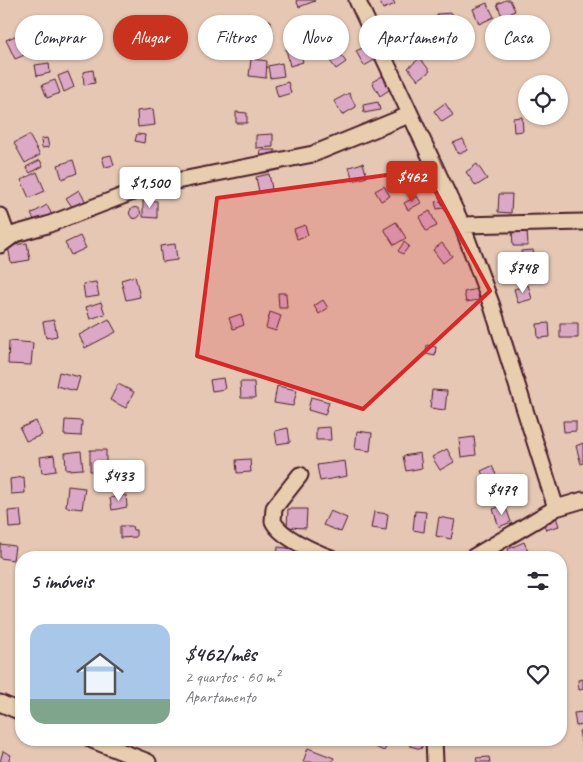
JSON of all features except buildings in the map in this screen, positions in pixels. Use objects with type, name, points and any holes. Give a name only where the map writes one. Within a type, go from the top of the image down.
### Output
[{"type":"street","points":[[357,0],[409,115],[462,225],[492,306],[556,508]]},
{"type":"street","points":[[0,216],[4,242],[146,187],[313,154],[409,115]]},
{"type":"street","points":[[462,225],[583,222]]},
{"type":"street","points":[[300,475],[274,508],[273,521],[279,530],[311,551]]},
{"type":"street","points":[[484,551],[556,508],[583,500]]},
{"type":"street","points":[[0,703],[15,709]]},
{"type":"street","points":[[106,746],[138,760]]},
{"type":"street","points":[[434,746],[435,762]]},
{"type":"highlighted area","points":[[424,170],[490,291],[363,409],[197,356],[217,198]]}]
